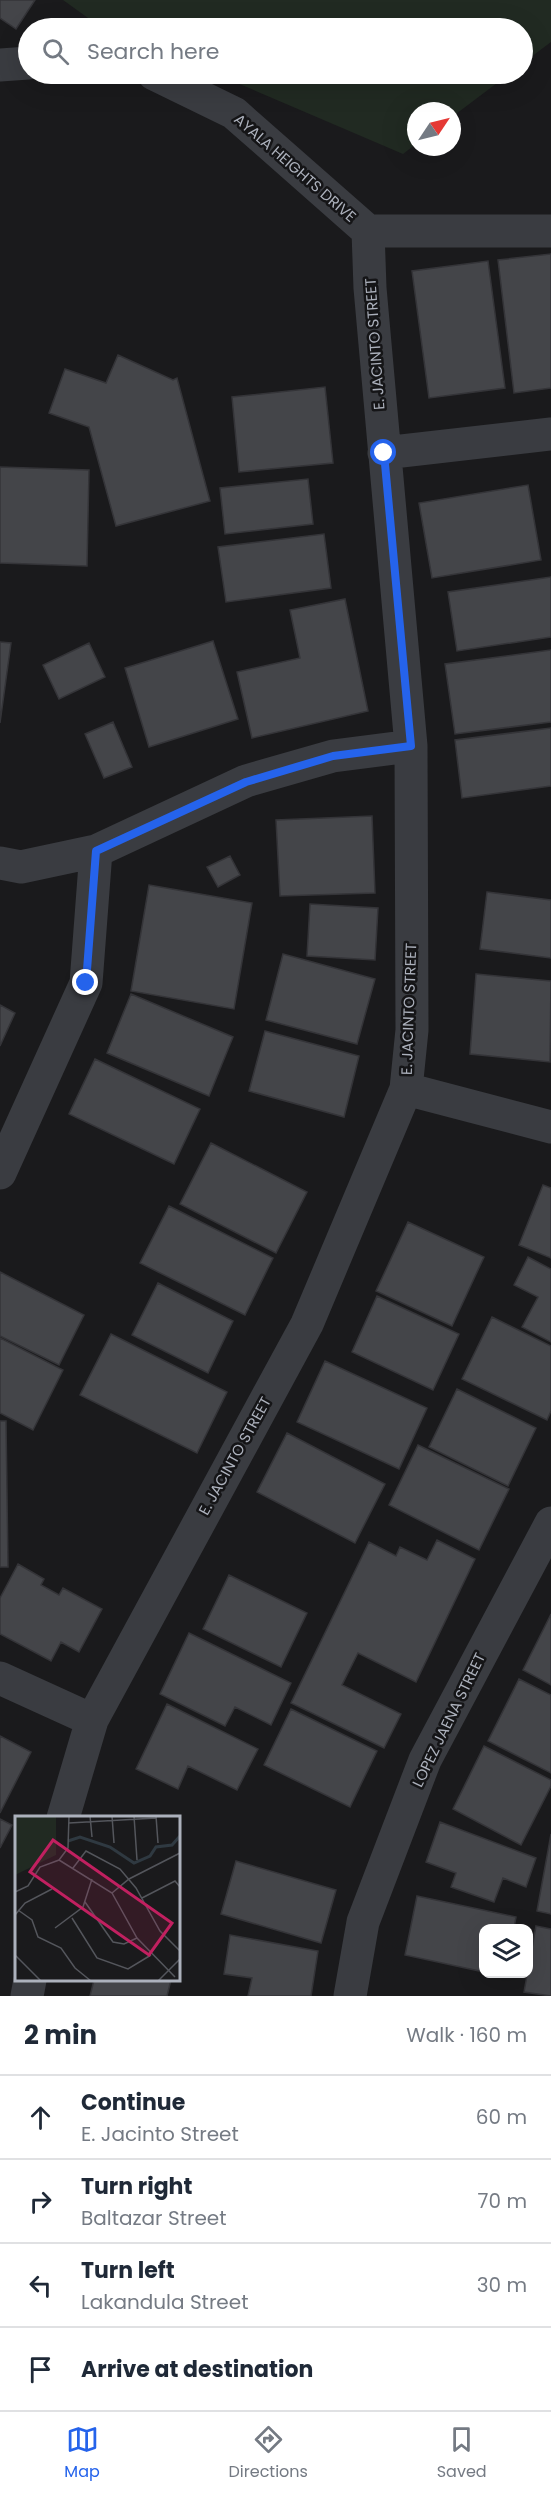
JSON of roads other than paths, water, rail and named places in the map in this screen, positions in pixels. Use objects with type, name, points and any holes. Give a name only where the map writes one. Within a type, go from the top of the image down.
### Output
[{"type":"street","points":[[0,64],[18,63]]},
{"type":"street","name":"AYALA HEIGHTS DRIVE","points":[[175,84],[234,113],[368,231],[551,231]]},
{"type":"street","name":"E. JACINTO STREET","points":[[64,1816],[92,1719],[307,1324],[406,1089],[412,1030],[411,746],[370,288],[368,231]]},
{"type":"street","points":[[384,453],[551,434]]},
{"type":"street","points":[[0,863],[21,867],[96,851],[246,782],[333,756],[411,746]]},
{"type":"street","points":[[0,1173],[86,983],[96,851]]},
{"type":"street","points":[[406,1089],[551,1127]]},
{"type":"street","name":"LOPEZ JAENA STREET","points":[[350,1996],[363,1922],[425,1760],[551,1523]]},
{"type":"street","points":[[0,1678],[92,1719]]},
{"type":"street","points":[[27,1996],[30,1981]]}]
